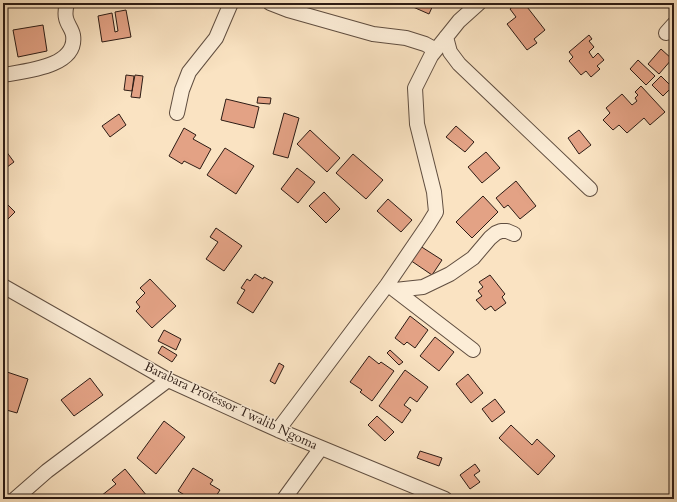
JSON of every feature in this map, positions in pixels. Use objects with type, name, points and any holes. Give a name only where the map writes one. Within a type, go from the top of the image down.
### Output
[{"type":"street","points":[[3,75],[54,64],[66,57],[73,45],[73,34],[66,19],[67,3]]},
{"type":"street","points":[[177,113],[182,90],[189,72],[216,38],[231,3]]},
{"type":"street","points":[[270,3],[288,10],[373,34],[406,38],[436,50]]},
{"type":"street","points":[[278,430],[391,287],[436,212],[434,192],[417,124],[416,88],[431,56],[459,21],[479,3]]},
{"type":"street","points":[[446,37],[450,52],[459,64],[590,189]]},
{"type":"street","points":[[391,287],[423,287],[450,274],[473,258],[496,233],[507,231],[514,234]]},
{"type":"street","name":"Barabara Professor Twalib Ngoma","points":[[3,286],[168,380],[278,430],[445,499]]},
{"type":"street","points":[[391,287],[473,350]]},
{"type":"street","points":[[15,499],[47,471],[168,380]]},
{"type":"street","points":[[284,499],[321,448]]},
{"type":"building","points":[[404,3],[434,3],[429,14]]},
{"type":"building","points":[[517,3],[524,3],[545,30],[534,39],[537,43],[527,50],[507,24],[516,17],[510,9]]},
{"type":"building","points":[[126,10],[131,37],[102,42],[98,16],[112,13],[115,32],[118,31],[115,12]]},
{"type":"building","points":[[43,25],[47,51],[18,57],[13,30]]},
{"type":"building","points":[[589,35],[592,39],[589,41],[594,47],[589,52],[593,58],[598,53],[604,60],[597,66],[600,69],[591,77],[586,71],[581,75],[569,61],[573,57],[569,52]]},
{"type":"building","points":[[661,49],[672,59],[659,74],[648,64]]},
{"type":"building","points":[[638,60],[655,76],[646,85],[630,69]]},
{"type":"building","points":[[126,75],[134,76],[132,91],[124,90]]},
{"type":"building","points":[[135,75],[143,76],[140,98],[131,97]]},
{"type":"building","points":[[661,76],[672,87],[663,96],[652,85]]},
{"type":"building","points":[[641,86],[665,112],[650,125],[644,118],[627,133],[619,125],[613,130],[603,120],[610,113],[606,108],[622,94],[632,105],[637,101],[635,98],[638,95],[635,92]]},
{"type":"building","points":[[258,97],[271,98],[270,104],[257,103]]},
{"type":"building","points":[[226,99],[259,107],[254,128],[221,120]]},
{"type":"building","points":[[284,113],[299,118],[288,158],[273,154]]},
{"type":"building","points":[[119,114],[126,125],[110,137],[102,126]]},
{"type":"building","points":[[456,126],[474,142],[465,152],[446,137]]},
{"type":"building","points":[[184,128],[196,135],[193,139],[211,149],[200,169],[184,161],[182,164],[169,156]]},
{"type":"building","points":[[310,130],[340,158],[327,172],[297,144]]},
{"type":"building","points":[[579,130],[591,145],[579,154],[568,138]]},
{"type":"building","points":[[3,147],[14,162],[3,170]]},
{"type":"building","points":[[225,148],[254,166],[236,194],[207,175]]},
{"type":"building","points":[[486,152],[500,168],[482,183],[468,167]]},
{"type":"building","points":[[353,154],[383,180],[366,199],[336,173]]},
{"type":"building","points":[[297,168],[315,182],[298,203],[281,189]]},
{"type":"building","points":[[516,181],[536,206],[520,219],[508,205],[504,208],[496,198]]},
{"type":"building","points":[[324,192],[340,209],[326,223],[309,206]]},
{"type":"building","points":[[483,196],[498,212],[472,238],[456,222]]},
{"type":"building","points":[[388,199],[412,220],[401,232],[377,211]]},
{"type":"building","points":[[7,204],[15,212],[3,224],[3,208]]},
{"type":"building","points":[[216,228],[242,246],[224,271],[206,259],[218,242],[210,237]]},
{"type":"building","points":[[417,244],[442,260],[432,275],[407,258]]},
{"type":"building","points":[[255,274],[263,279],[264,277],[273,282],[253,313],[237,303],[245,290],[241,288],[247,279],[250,281]]},
{"type":"building","points":[[490,275],[505,294],[502,297],[506,303],[495,311],[491,306],[485,310],[476,300],[482,296],[478,291],[483,287],[479,282]]},
{"type":"building","points":[[150,279],[176,306],[152,328],[136,311],[140,307],[136,302],[145,293],[140,288]]},
{"type":"building","points":[[410,316],[428,330],[415,348],[407,342],[404,345],[395,338]]},
{"type":"building","points":[[164,330],[181,339],[176,350],[158,341]]},
{"type":"building","points":[[435,337],[454,352],[439,371],[420,356]]},
{"type":"building","points":[[162,346],[177,355],[172,362],[158,353]]},
{"type":"building","points":[[390,350],[403,362],[399,365],[387,353]]},
{"type":"building","points":[[369,356],[379,364],[381,362],[394,371],[372,401],[360,392],[362,390],[350,382]]},
{"type":"building","points":[[279,363],[284,366],[275,384],[270,381]]},
{"type":"building","points":[[405,370],[428,387],[417,402],[410,397],[404,405],[411,410],[402,423],[379,406]]},
{"type":"building","points":[[7,372],[28,379],[17,413],[3,409],[3,383]]},
{"type":"building","points":[[468,374],[483,393],[471,403],[456,384]]},
{"type":"building","points":[[90,378],[103,395],[74,416],[61,400]]},
{"type":"building","points":[[495,399],[505,412],[492,422],[482,409]]},
{"type":"building","points":[[377,416],[394,432],[385,441],[368,425]]},
{"type":"building","points":[[164,421],[185,437],[156,474],[137,458]]},
{"type":"building","points":[[511,425],[532,445],[537,439],[555,456],[538,475],[499,438]]},
{"type":"building","points":[[420,451],[442,458],[439,466],[417,458]]},
{"type":"building","points":[[475,464],[480,471],[474,475],[480,482],[470,489],[460,475]]},
{"type":"building","points":[[193,468],[213,480],[210,484],[220,490],[214,499],[191,499],[178,491]]},
{"type":"building","points":[[125,469],[147,496],[144,499],[103,499],[101,496],[116,484],[112,480]]}]
